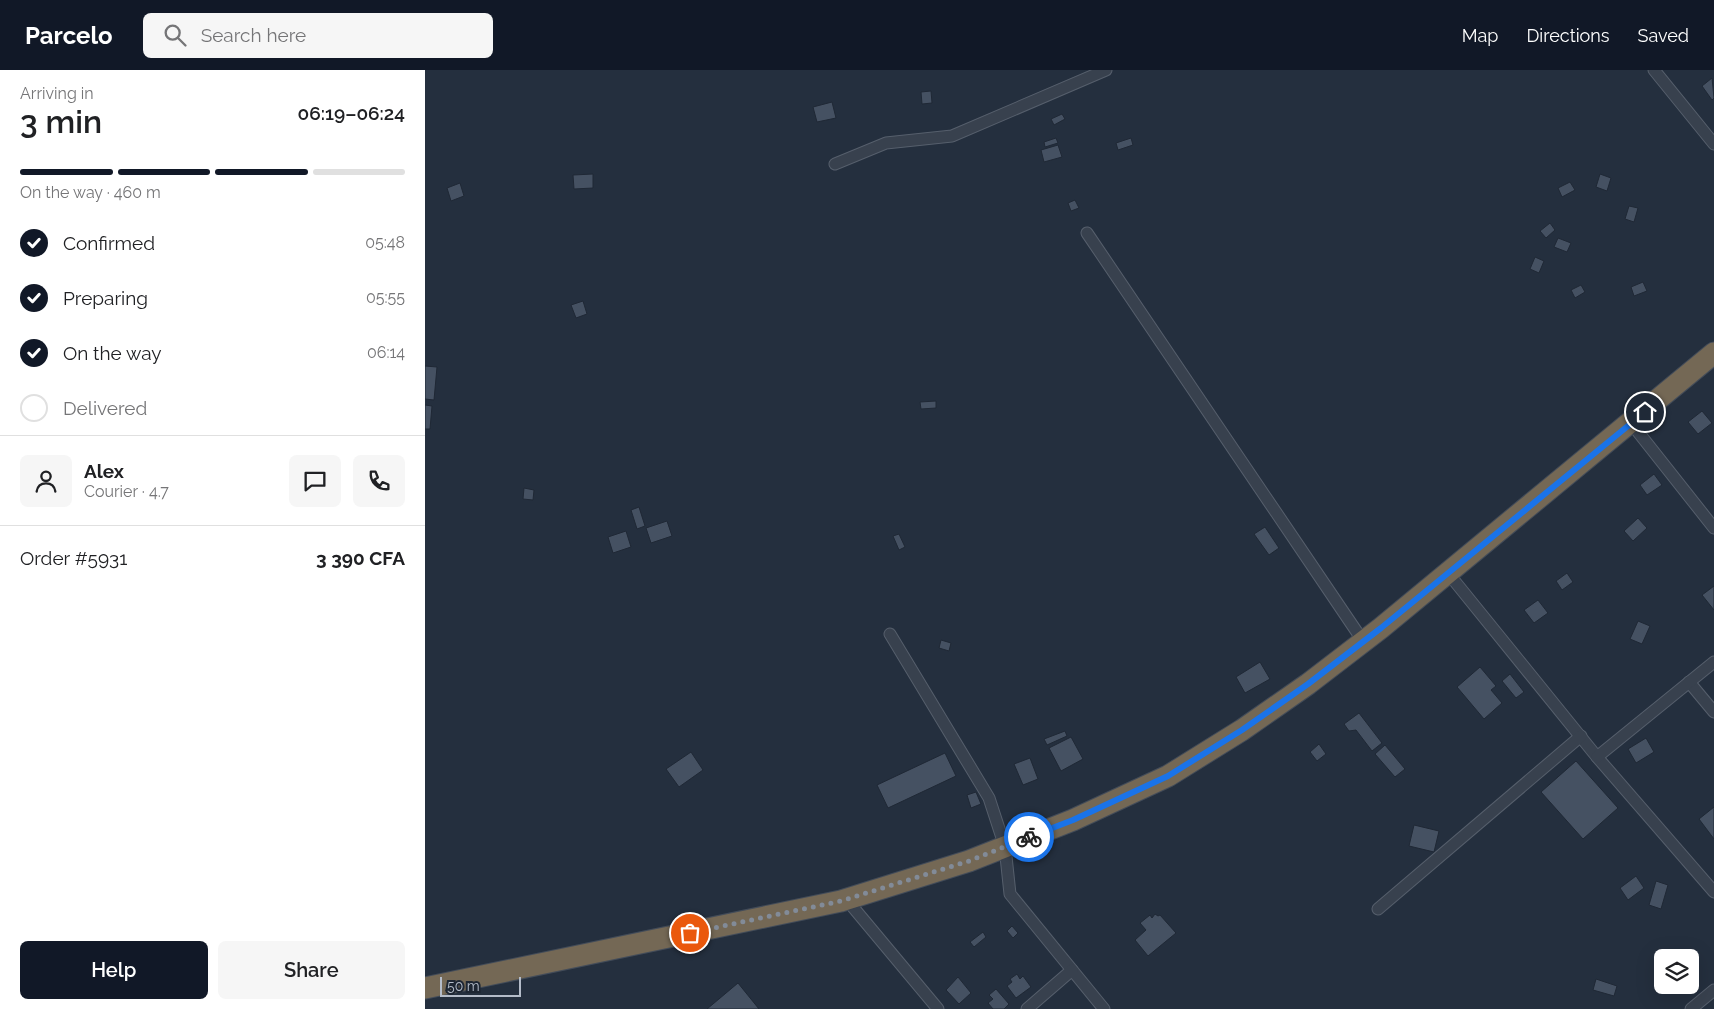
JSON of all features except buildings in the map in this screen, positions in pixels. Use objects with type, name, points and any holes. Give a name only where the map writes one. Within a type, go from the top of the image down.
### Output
[{"type":"highway","points":[[425,988],[847,900],[969,861],[1073,820],[1168,776],[1242,730],[1363,641],[1714,353]]},
{"type":"street","points":[[835,164],[886,144],[952,136],[1106,70]]},
{"type":"street","points":[[1655,70],[1714,144]]},
{"type":"street","points":[[1087,233],[1363,641]]},
{"type":"street","points":[[1631,423],[1714,528]]},
{"type":"street","points":[[1448,573],[1597,757],[1714,892]]},
{"type":"street","points":[[890,634],[989,798],[1005,847],[1010,894],[1104,1009]]},
{"type":"street","points":[[1597,757],[1714,662]]},
{"type":"street","points":[[1689,682],[1714,712]]},
{"type":"street","points":[[1378,909],[1581,736]]},
{"type":"street","points":[[847,900],[938,1009]]},
{"type":"street","points":[[1027,1009],[1072,970]]},
{"type":"street","points":[[1691,1009],[1714,990]]},
{"type":"way so far","points":[[690,933],[841,901],[969,861],[1029,837]]},
{"type":"route","points":[[1029,837],[1073,820],[1168,776],[1242,730],[1308,684],[1381,628],[1645,412]]}]
